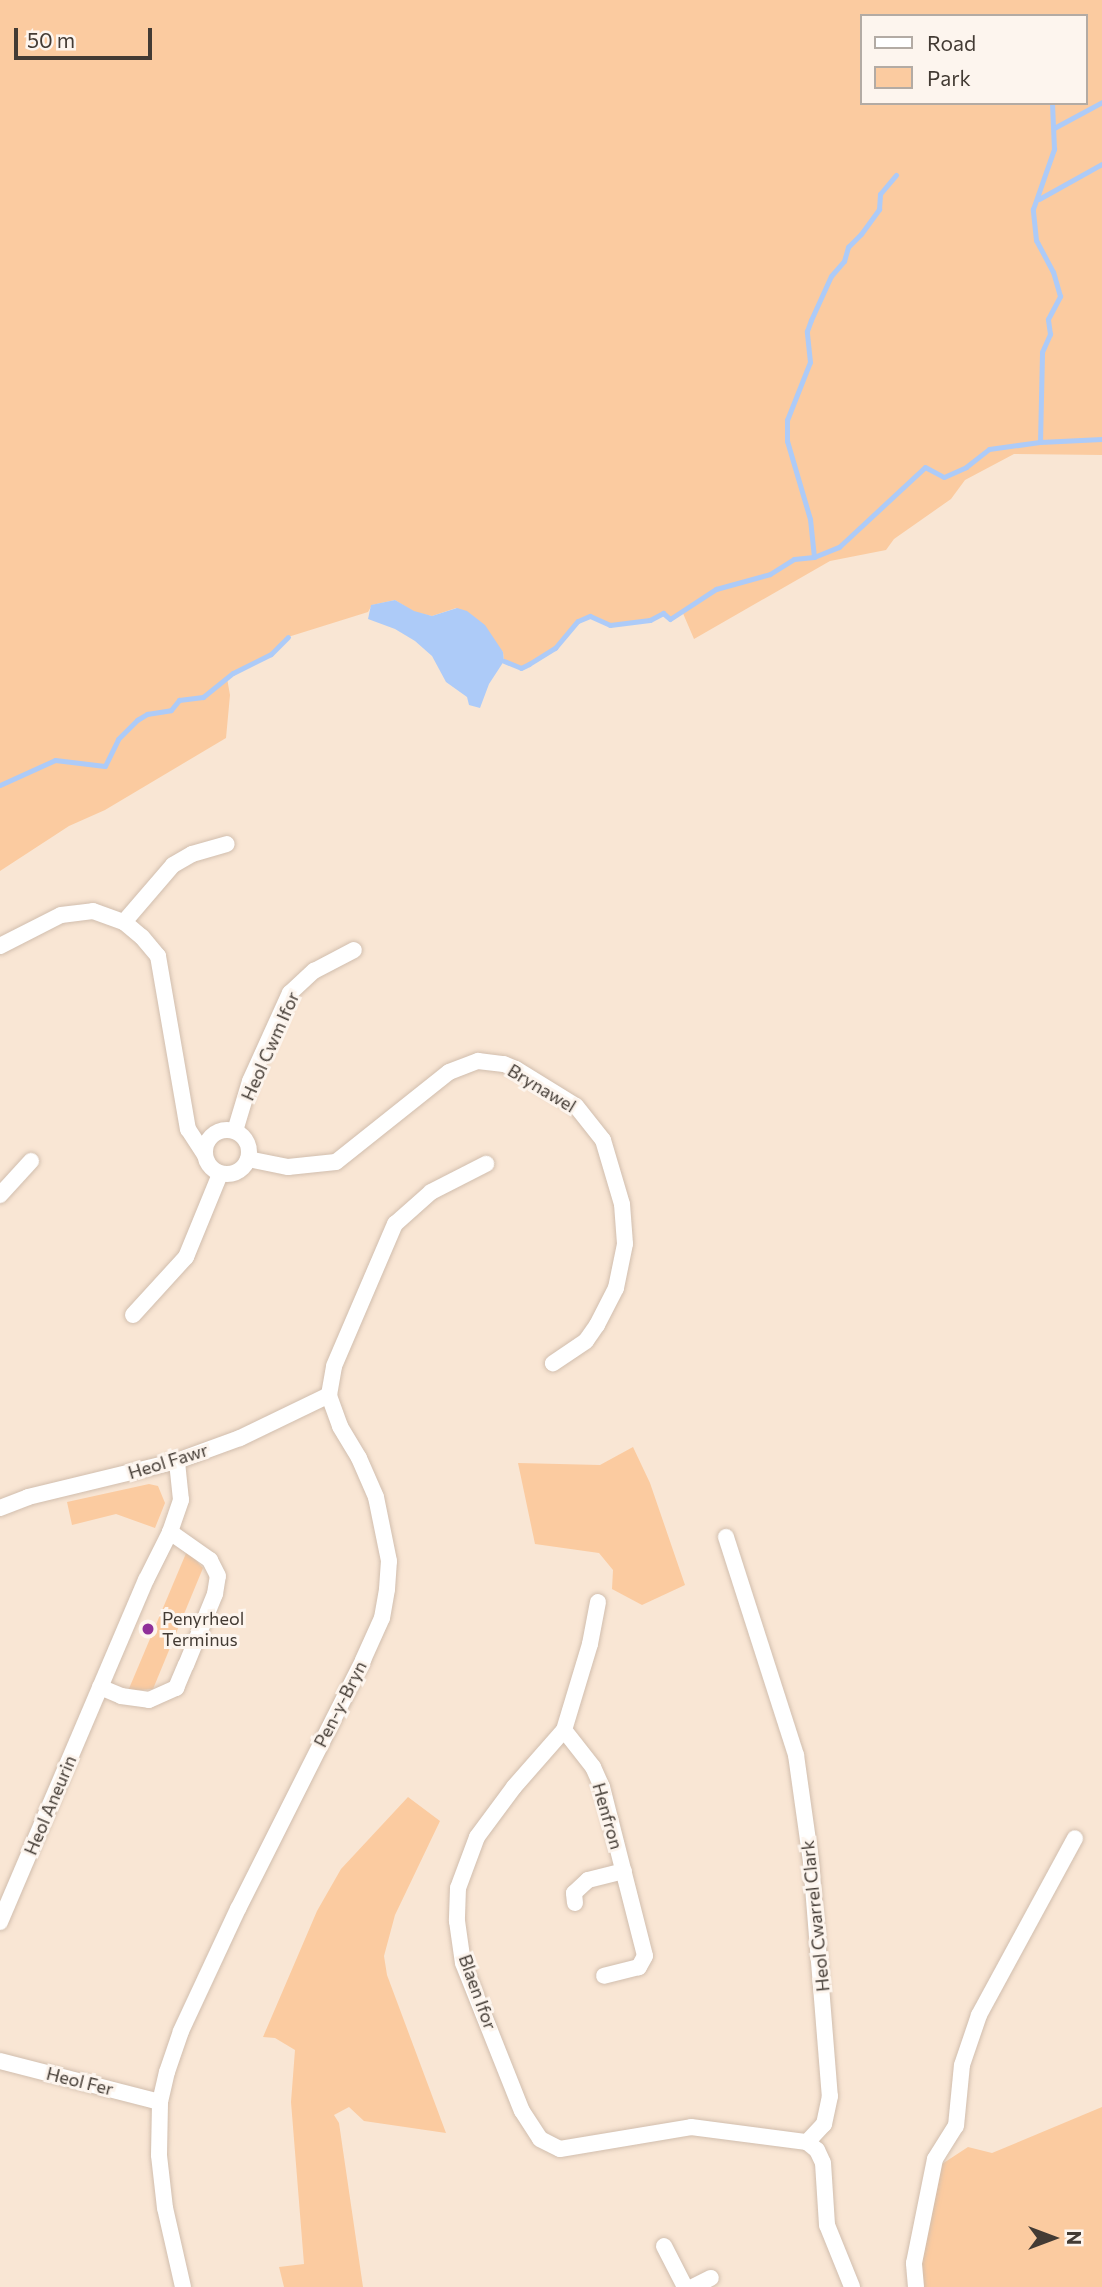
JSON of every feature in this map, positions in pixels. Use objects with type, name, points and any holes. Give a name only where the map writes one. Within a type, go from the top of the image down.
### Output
[{"type":"street","points":[[124,922],[173,865],[192,854],[227,844]]},
{"type":"street","points":[[0,946],[61,915],[93,911],[124,922],[142,937],[158,956],[186,1110],[192,1140],[205,1156],[208,1165],[220,1174],[235,1174],[248,1159],[248,1142],[235,1131],[216,1132],[205,1128],[186,1110]]},
{"type":"street","name":"Heol Cwm Ifor","points":[[235,1131],[250,1081],[290,993],[314,971],[354,950]]},
{"type":"street","name":"Brynawel","points":[[248,1159],[288,1167],[336,1162],[449,1072],[478,1061],[504,1064],[516,1069],[576,1106],[603,1140],[622,1204],[625,1244],[616,1288],[597,1325],[586,1341],[553,1363]]},
{"type":"street","points":[[205,1156],[207,1143],[216,1132]]},
{"type":"street","points":[[0,1195],[31,1161]]},
{"type":"street","points":[[329,1395],[334,1366],[395,1224],[430,1192],[486,1164]]},
{"type":"street","points":[[133,1315],[186,1257],[220,1174]]},
{"type":"street","name":"Heol Fawr","points":[[0,1508],[28,1497],[177,1461],[240,1438],[329,1395]]},
{"type":"street","name":"Pen-y-Bryn","points":[[183,2287],[161,2183],[160,2102],[167,2072],[187,2019],[382,1618],[389,1561],[384,1528],[376,1497],[340,1426],[329,1395]]},
{"type":"street","name":"Heol Aneurin","points":[[0,1922],[100,1687],[170,1532],[181,1500],[177,1461]]},
{"type":"street","points":[[100,1687],[121,1696],[149,1700],[176,1688],[215,1594],[218,1576],[210,1560],[170,1532]]},
{"type":"street","name":"Heol Cwarrel Clark","points":[[726,1537],[796,1755],[811,1862],[830,2096],[824,2124],[807,2142]]},
{"type":"street","name":"Blaen Ifor","points":[[598,1601],[590,1644],[564,1730],[514,1787],[477,1837],[458,1888],[457,1921],[463,1963],[522,2111],[540,2139],[560,2149],[691,2127],[807,2142]]},
{"type":"street","name":"Henfron","points":[[564,1730],[593,1766],[602,1787],[645,1955],[639,1967],[604,1976]]},
{"type":"street","points":[[916,2287],[914,2263],[935,2159],[956,2126],[962,2065],[979,2015],[1075,1838]]},
{"type":"street","name":"Henfron","points":[[575,1903],[574,1893],[588,1880],[624,1871]]},
{"type":"street","name":"Heol Fer","points":[[0,2061],[160,2102]]},
{"type":"street","points":[[807,2142],[817,2151],[823,2163],[827,2225],[852,2287]]},
{"type":"street","points":[[664,2246],[685,2287]]},
{"type":"street","points":[[693,2287],[711,2278]]},
{"type":"green space","points":[[0,0],[1102,0],[1102,455],[1014,454],[965,480],[951,499],[894,539],[886,550],[830,561],[694,639],[682,611],[670,619],[663,613],[650,620],[610,625],[590,616],[578,621],[555,648],[521,668],[504,661],[503,652],[456,608],[432,616],[414,612],[395,600],[372,605],[368,612],[288,637],[271,654],[227,678],[230,695],[226,738],[105,810],[69,826],[0,871]]},
{"type":"green space","points":[[633,1447],[650,1483],[685,1585],[642,1605],[612,1589],[613,1570],[599,1553],[535,1544],[518,1463],[600,1465]]},
{"type":"green space","points":[[149,1484],[158,1486],[165,1503],[155,1528],[116,1514],[72,1525],[67,1502]]},
{"type":"green space","points":[[187,1551],[203,1568],[153,1689],[128,1691]]},
{"type":"green space","points":[[408,1797],[440,1821],[395,1915],[384,1956],[387,1975],[446,2133],[364,2121],[349,2107],[334,2115],[339,2123],[363,2287],[284,2287],[279,2267],[304,2264],[291,2102],[295,2050],[275,2038],[263,2037],[317,1911],[341,1869]]},
{"type":"green space","points":[[1102,2107],[1102,2287],[923,2287],[920,2271],[942,2164],[968,2147],[992,2153]]},
{"type":"water","points":[[395,600],[414,611],[432,616],[457,608],[467,611],[485,625],[503,652],[504,661],[489,684],[480,708],[469,705],[467,697],[446,682],[432,656],[415,641],[395,629],[368,619],[371,605]]},
{"type":"waterway","points":[[1054,128],[1102,102]]},
{"type":"waterway","points":[[1040,442],[1042,352],[1050,334],[1048,319],[1060,296],[1053,272],[1036,240],[1033,209],[1054,149],[1052,105]]},
{"type":"waterway","points":[[1039,199],[1102,164]]},
{"type":"waterway","points":[[814,557],[810,519],[787,441],[787,420],[810,362],[807,331],[811,320],[831,276],[844,261],[848,247],[879,209],[880,194],[896,175]]},
{"type":"waterway","points":[[504,661],[521,668],[529,664],[555,648],[578,621],[590,616],[610,625],[650,620],[663,613],[670,619],[716,589],[770,574],[794,559],[814,557],[839,547],[925,467],[944,477],[966,467],[989,449],[1040,442],[1102,439]]},
{"type":"waterway","points":[[0,785],[55,760],[105,766],[118,739],[137,720],[147,714],[171,710],[179,700],[203,697],[233,673],[271,654],[288,637]]},
{"type":"place","name":"Penyrheol Terminus","points":[[148,1629]]}]
